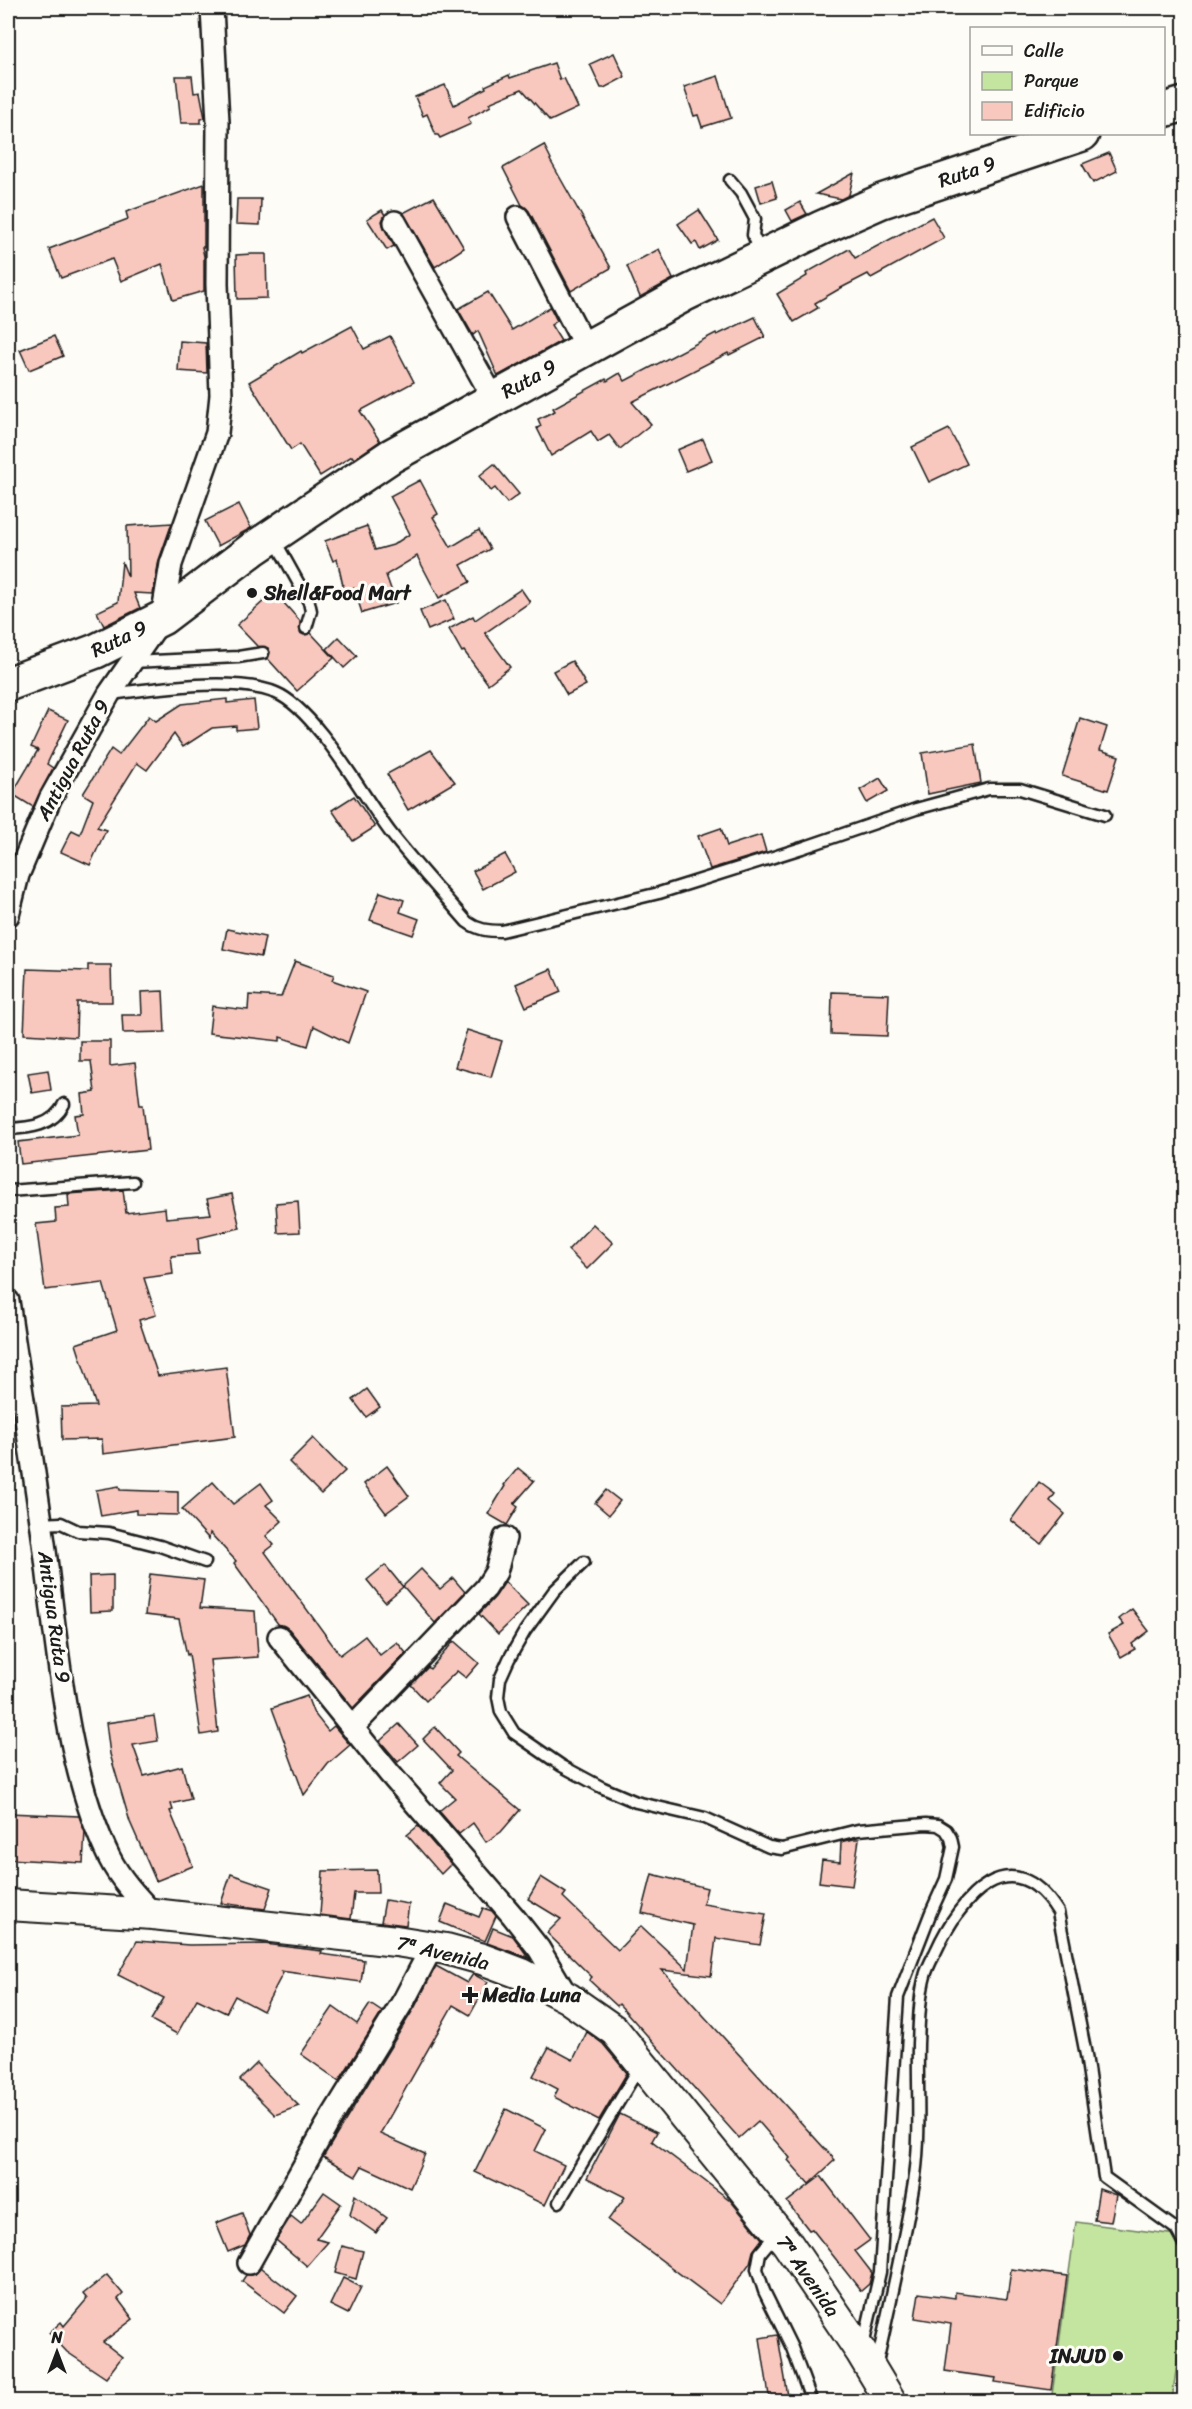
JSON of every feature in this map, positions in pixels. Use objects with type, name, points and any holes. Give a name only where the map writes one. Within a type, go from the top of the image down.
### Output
[{"type":"main road","points":[[1165,110],[1185,104]]},
{"type":"main road","name":"Ruta 9","points":[[8,684],[96,651],[162,618],[272,536],[391,456],[683,295],[882,201],[1079,135]]},
{"type":"main road","name":"7ª Avenida","points":[[8,1905],[153,1914],[432,1947],[482,1959],[522,1974],[568,1998],[615,2031],[788,2243],[891,2402]]},
{"type":"street","points":[[162,618],[171,564],[217,433],[221,394],[217,284],[218,122],[212,8]]},
{"type":"street","points":[[518,217],[586,348]]},
{"type":"street","points":[[395,222],[494,399]]},
{"type":"street","name":"Antigua Ruta 9","points":[[8,915],[18,875],[50,799],[109,694],[162,618]]},
{"type":"street","name":"Antigua Ruta 9","points":[[8,1301],[64,1695],[82,1786],[109,1858],[124,1882],[153,1914]]},
{"type":"street","points":[[352,1728],[486,1588],[496,1572],[505,1538]]},
{"type":"street","points":[[279,1637],[438,1832],[513,1916],[539,1949],[568,1998]]},
{"type":"street","points":[[249,2263],[327,2125],[404,2000],[432,1947]]},
{"type":"lane","points":[[730,180],[741,193],[755,219],[753,235],[762,256]]},
{"type":"lane","points":[[272,536],[309,602],[311,611],[306,628]]},
{"type":"lane","points":[[131,662],[238,657],[263,653]]},
{"type":"lane","points":[[109,694],[207,685],[249,686],[273,691],[285,697],[312,722],[390,832],[467,922],[480,930],[502,931],[659,892],[802,848],[916,809],[989,789],[1020,789],[1105,815]]},
{"type":"lane","points":[[8,1129],[44,1125],[60,1113],[64,1104]]},
{"type":"lane","points":[[8,1191],[133,1182]]},
{"type":"lane","points":[[41,1524],[61,1523],[78,1532],[109,1533],[160,1546],[205,1562]]},
{"type":"lane","points":[[584,1562],[554,1591],[525,1631],[505,1669],[498,1697],[504,1718],[514,1733],[562,1766],[601,1787],[636,1802],[705,1818],[769,1847],[782,1849],[858,1830],[926,1824],[938,1825],[946,1830],[951,1838],[953,1847],[946,1879],[926,1922],[898,1997],[880,2272],[868,2364]]},
{"type":"lane","points":[[868,2364],[907,2226],[915,2174],[920,2118],[918,2043],[925,1976],[957,1912],[972,1893],[987,1882],[1001,1876],[1027,1881],[1051,1901],[1058,1912],[1086,2055],[1104,2176],[1176,2229],[1185,2244]]},
{"type":"lane","points":[[559,2202],[642,2064]]},
{"type":"lane","points":[[778,2232],[760,2253],[757,2269],[764,2291],[792,2348],[812,2402]]},
{"type":"green space","name":"INJUD","points":[[1076,2222],[1184,2236],[1184,2310],[1172,2401],[1051,2402]]},
{"type":"building","points":[[614,53],[625,77],[601,88],[590,64]]},
{"type":"building","points":[[554,63],[560,80],[564,78],[578,108],[550,121],[522,89],[489,103],[491,106],[468,118],[471,124],[440,138],[436,135],[427,114],[423,116],[415,97],[445,85],[454,105],[486,88],[485,86],[509,75],[510,78]]},
{"type":"building","points":[[176,76],[192,76],[194,93],[200,92],[205,118],[201,119],[201,123],[181,123]]},
{"type":"building","points":[[718,76],[731,118],[702,127],[698,115],[694,116],[684,87]]},
{"type":"building","points":[[544,145],[550,160],[611,268],[571,291],[529,211],[522,205],[503,168]]},
{"type":"building","points":[[1109,153],[1117,171],[1093,183],[1082,164]]},
{"type":"building","points":[[854,173],[849,195],[841,199],[816,194]]},
{"type":"building","points":[[772,181],[777,198],[761,203],[756,186]]},
{"type":"building","points":[[204,184],[204,247],[202,247],[204,291],[173,300],[162,264],[121,281],[112,259],[61,278],[49,249],[128,219],[126,212]]},
{"type":"building","points":[[434,197],[464,248],[435,267],[403,213]]},
{"type":"building","points":[[237,199],[261,199],[260,225],[236,224]]},
{"type":"building","points":[[800,202],[807,214],[792,221],[786,210]]},
{"type":"building","points":[[382,210],[385,215],[382,221],[384,228],[394,246],[387,250],[367,219]]},
{"type":"building","points":[[699,210],[718,240],[700,250],[696,242],[692,244],[678,224]]},
{"type":"building","points":[[932,217],[944,238],[871,278],[868,274],[841,288],[815,303],[818,308],[794,322],[777,294],[807,276],[806,273],[849,249],[855,258]]},
{"type":"building","points":[[659,249],[673,279],[640,297],[627,266]]},
{"type":"building","points":[[266,254],[267,298],[237,299],[236,255]]},
{"type":"building","points":[[488,292],[512,330],[550,307],[557,321],[551,325],[561,341],[498,376],[478,331],[473,335],[458,309]]},
{"type":"building","points":[[755,317],[765,337],[729,355],[728,353],[632,402],[651,424],[620,449],[609,435],[598,442],[591,431],[551,456],[537,428],[541,426],[538,419],[555,411],[553,408],[620,373],[625,381],[716,333],[717,335]]},
{"type":"building","points":[[352,326],[364,349],[390,336],[414,382],[360,411],[380,441],[354,459],[352,456],[320,476],[300,444],[291,450],[249,382],[301,351],[302,353]]},
{"type":"building","points":[[54,336],[63,356],[29,370],[20,350]]},
{"type":"building","points":[[180,341],[206,343],[207,373],[178,371]]},
{"type":"building","points":[[949,429],[967,464],[929,482],[912,447]]},
{"type":"building","points":[[703,439],[712,460],[686,471],[677,450]]},
{"type":"building","points":[[494,464],[519,494],[507,503],[495,488],[491,491],[479,476]]},
{"type":"building","points":[[420,480],[438,514],[433,517],[451,547],[479,530],[490,549],[461,565],[470,582],[439,598],[417,556],[386,575],[396,603],[362,613],[354,588],[344,590],[337,559],[333,561],[325,541],[367,526],[375,550],[393,545],[410,534],[390,496]]},
{"type":"building","points":[[239,504],[251,528],[218,546],[205,521]]},
{"type":"building","points":[[172,523],[159,560],[153,594],[134,593],[140,608],[104,626],[97,612],[118,602],[122,562],[128,577],[127,526]]},
{"type":"building","points":[[521,589],[530,602],[485,633],[510,667],[488,684],[464,651],[462,652],[449,629],[473,616],[475,620]]},
{"type":"building","points":[[274,592],[300,621],[300,633],[304,635],[311,633],[334,658],[297,691],[268,659],[270,652],[268,648],[257,646],[237,625]]},
{"type":"building","points":[[446,600],[454,619],[428,630],[420,611]]},
{"type":"building","points":[[339,637],[357,656],[344,668],[327,649]]},
{"type":"building","points":[[572,661],[586,685],[567,695],[553,671]]},
{"type":"building","points":[[227,699],[227,703],[254,700],[257,728],[236,730],[236,726],[212,728],[183,747],[174,734],[147,770],[137,763],[97,827],[106,830],[90,865],[61,852],[72,830],[80,834],[93,800],[83,794],[111,749],[119,755],[149,716],[156,721],[182,704]]},
{"type":"building","points":[[48,711],[68,720],[47,764],[53,768],[33,807],[12,794],[38,750],[31,747]]},
{"type":"building","points":[[1080,718],[1107,727],[1100,750],[1119,756],[1108,790],[1062,776]]},
{"type":"building","points":[[975,744],[981,783],[928,794],[922,753]]},
{"type":"building","points":[[431,750],[455,782],[408,810],[387,774]]},
{"type":"building","points":[[880,778],[888,791],[867,803],[860,790]]},
{"type":"building","points":[[354,796],[375,827],[353,841],[332,810]]},
{"type":"building","points":[[721,828],[727,846],[761,835],[766,852],[710,869],[698,836]]},
{"type":"building","points":[[505,854],[515,872],[483,889],[473,871]]},
{"type":"building","points":[[380,892],[404,900],[400,912],[419,919],[413,935],[370,920]]},
{"type":"building","points":[[227,929],[265,937],[261,957],[223,949]]},
{"type":"building","points":[[295,961],[334,975],[332,980],[366,992],[348,1043],[314,1026],[308,1046],[280,1037],[280,1041],[209,1033],[212,1006],[248,1010],[249,995],[281,997]]},
{"type":"building","points":[[88,965],[111,965],[112,1002],[77,1002],[76,1037],[24,1034],[27,969],[88,971]]},
{"type":"building","points":[[551,969],[561,992],[526,1007],[516,984]]},
{"type":"building","points":[[163,991],[165,1032],[123,1033],[122,1015],[142,1015],[141,992]]},
{"type":"building","points":[[832,992],[889,994],[887,1036],[831,1034]]},
{"type":"building","points":[[467,1030],[502,1041],[491,1077],[455,1067]]},
{"type":"building","points":[[80,1041],[110,1041],[110,1066],[135,1063],[148,1150],[21,1164],[18,1142],[78,1135],[75,1115],[84,1114],[82,1094],[95,1092],[91,1061],[80,1061]]},
{"type":"building","points":[[48,1070],[51,1090],[32,1093],[28,1073]]},
{"type":"building","points":[[123,1190],[126,1213],[165,1208],[166,1218],[211,1214],[207,1199],[232,1194],[240,1228],[198,1238],[199,1254],[171,1256],[173,1274],[144,1278],[156,1315],[139,1320],[158,1376],[226,1367],[235,1437],[103,1454],[102,1439],[62,1440],[61,1407],[96,1406],[76,1344],[117,1330],[103,1283],[45,1290],[36,1224],[56,1222],[55,1208],[69,1207],[68,1194]]},
{"type":"building","points":[[298,1201],[300,1232],[278,1233],[276,1203]]},
{"type":"building","points":[[593,1224],[613,1243],[587,1269],[568,1250]]},
{"type":"building","points":[[367,1389],[380,1407],[366,1417],[353,1400]]},
{"type":"building","points":[[313,1438],[345,1471],[321,1494],[289,1462]]},
{"type":"building","points":[[387,1466],[409,1496],[386,1513],[364,1484]]},
{"type":"building","points":[[518,1468],[534,1481],[514,1504],[518,1507],[507,1525],[488,1514],[504,1485]]},
{"type":"building","points":[[213,1482],[233,1504],[261,1483],[273,1500],[266,1505],[282,1521],[266,1536],[274,1545],[265,1552],[340,1655],[365,1636],[380,1655],[397,1642],[406,1653],[353,1708],[289,1629],[278,1624],[234,1563],[236,1561],[210,1533],[209,1539],[182,1509]]},
{"type":"building","points":[[1039,1482],[1055,1494],[1050,1501],[1065,1514],[1041,1544],[1011,1520]]},
{"type":"building","points":[[119,1486],[120,1490],[178,1492],[178,1515],[136,1514],[136,1510],[101,1516],[96,1490]]},
{"type":"building","points":[[606,1490],[620,1501],[609,1515],[595,1503]]},
{"type":"building","points":[[385,1565],[403,1587],[385,1602],[367,1580]]},
{"type":"building","points":[[421,1569],[440,1589],[453,1578],[465,1592],[435,1623],[403,1586]]},
{"type":"building","points":[[150,1574],[204,1580],[200,1608],[255,1611],[258,1657],[210,1660],[218,1732],[201,1735],[189,1654],[187,1655],[179,1619],[145,1615]]},
{"type":"building","points":[[113,1575],[113,1611],[90,1612],[89,1576]]},
{"type":"building","points":[[505,1582],[528,1605],[498,1634],[479,1614]]},
{"type":"building","points":[[1132,1609],[1149,1631],[1132,1644],[1135,1649],[1121,1657],[1108,1634],[1124,1625],[1119,1619]]},
{"type":"building","points":[[454,1641],[479,1663],[466,1678],[457,1671],[426,1701],[411,1685],[428,1667],[430,1669]]},
{"type":"building","points":[[307,1696],[313,1712],[328,1731],[334,1726],[350,1745],[328,1764],[304,1795],[272,1708]]},
{"type":"building","points":[[154,1716],[158,1741],[133,1745],[144,1776],[182,1766],[191,1799],[171,1804],[173,1810],[170,1811],[193,1866],[156,1881],[130,1822],[110,1754],[106,1723]]},
{"type":"building","points":[[399,1724],[418,1745],[398,1762],[380,1741]]},
{"type":"building","points":[[435,1727],[459,1753],[456,1756],[520,1810],[501,1832],[486,1842],[473,1823],[459,1834],[439,1811],[455,1798],[440,1783],[452,1770],[423,1739]]},
{"type":"building","points":[[8,1813],[79,1816],[85,1832],[83,1863],[8,1859]]},
{"type":"building","points":[[418,1826],[451,1864],[441,1874],[407,1835]]},
{"type":"building","points":[[859,1839],[852,1886],[819,1882],[822,1860],[840,1862],[841,1842]]},
{"type":"building","points":[[377,1870],[378,1893],[354,1893],[351,1919],[320,1915],[323,1871]]},
{"type":"building","points":[[231,1874],[272,1888],[265,1909],[221,1903]]},
{"type":"building","points":[[652,1874],[707,1888],[703,1904],[766,1914],[760,1945],[716,1938],[711,1976],[662,1970],[835,2160],[809,2184],[758,2121],[739,2138],[619,2004],[617,2006],[589,1980],[592,1977],[547,1933],[561,1919],[528,1899],[541,1877],[566,1893],[563,1897],[618,1950],[641,1926],[687,1969],[693,1925],[642,1913]]},
{"type":"building","points":[[385,1900],[409,1904],[406,1925],[381,1922]]},
{"type":"building","points":[[447,1904],[479,1917],[483,1908],[492,1911],[496,1916],[485,1941],[440,1922]]},
{"type":"building","points":[[493,1928],[513,1936],[529,1958],[487,1943]]},
{"type":"building","points":[[137,1941],[189,1945],[264,1944],[322,1951],[321,1954],[364,1960],[361,1982],[280,1971],[283,1973],[263,2011],[235,1996],[226,2013],[197,1999],[177,2034],[151,2020],[164,1998],[118,1975]]},
{"type":"building","points":[[436,1966],[467,1983],[473,1974],[488,1982],[470,2015],[453,2005],[380,2134],[425,2154],[410,2188],[362,2166],[356,2176],[323,2157],[415,2007]]},
{"type":"building","points":[[370,2004],[382,2012],[339,2081],[301,2054],[333,2007],[357,2024]]},
{"type":"building","points":[[587,2032],[603,2044],[627,2073],[599,2120],[554,2097],[558,2089],[533,2076],[549,2047],[573,2060]]},
{"type":"building","points":[[257,2063],[299,2106],[275,2115],[240,2080]]},
{"type":"building","points":[[506,2109],[546,2129],[535,2151],[564,2165],[545,2205],[475,2172]]},
{"type":"building","points":[[620,2114],[657,2132],[652,2141],[730,2200],[762,2239],[753,2251],[750,2263],[720,2304],[608,2220],[625,2197],[587,2178]]},
{"type":"building","points":[[821,2176],[870,2240],[855,2251],[872,2273],[869,2284],[861,2291],[812,2229],[809,2230],[787,2202]]},
{"type":"building","points":[[1099,2189],[1116,2195],[1111,2222],[1094,2220]]},
{"type":"building","points":[[324,2192],[341,2204],[316,2239],[328,2242],[307,2266],[276,2240],[291,2216],[301,2224]]},
{"type":"building","points":[[355,2195],[387,2218],[376,2233],[350,2215]]},
{"type":"building","points":[[242,2213],[250,2235],[245,2245],[228,2252],[216,2223]]},
{"type":"building","points":[[342,2246],[363,2251],[356,2279],[335,2273]]},
{"type":"building","points":[[261,2268],[297,2296],[284,2313],[242,2281],[246,2275],[255,2274]]},
{"type":"building","points":[[1011,2269],[1067,2276],[1051,2390],[995,2382],[996,2378],[945,2371],[951,2324],[915,2318],[919,2293],[955,2298],[955,2292],[1007,2299]]},
{"type":"building","points":[[107,2275],[123,2294],[118,2299],[133,2319],[103,2342],[122,2357],[106,2378],[67,2352],[49,2333],[61,2322],[64,2326],[87,2299],[83,2294]]},
{"type":"building","points":[[343,2278],[361,2287],[348,2314],[330,2305]]},
{"type":"building","points":[[777,2335],[789,2402],[770,2402],[760,2338]]},
{"type":"place","name":"Shell&Food Mart","points":[[252,593]]},
{"type":"place","name":"Media Luna","points":[[470,1995]]},
{"type":"place","name":"INJUD","points":[[1118,2356]]}]
